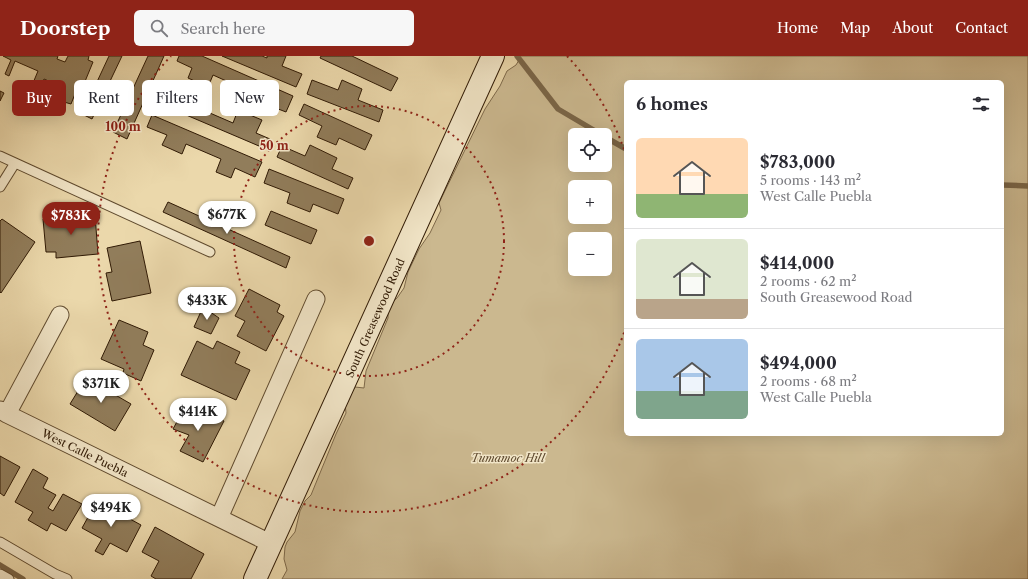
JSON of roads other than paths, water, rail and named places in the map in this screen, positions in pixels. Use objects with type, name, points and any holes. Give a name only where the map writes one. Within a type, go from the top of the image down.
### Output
[{"type":"main road","name":"South Greasewood Road","points":[[255,579],[493,56]]},
{"type":"street","points":[[219,518],[316,299]]},
{"type":"street","name":"West Calle Puebla","points":[[60,316],[3,412],[272,544]]},
{"type":"lane","points":[[0,156],[210,252]]},
{"type":"lane","points":[[0,187],[15,163]]},
{"type":"lane","points":[[0,542],[55,574],[67,579]]},
{"type":"lane","points":[[0,574],[9,579]]},
{"type":"waterway","points":[[517,56],[558,109],[590,128]]},
{"type":"waterway","points":[[612,141],[624,148]]},
{"type":"waterway","points":[[1004,185],[1028,186]]},
{"type":"waterway","points":[[0,565],[23,579]]},
{"type":"park label","name":"Tumamoc Hill","points":[[508,458]]}]
